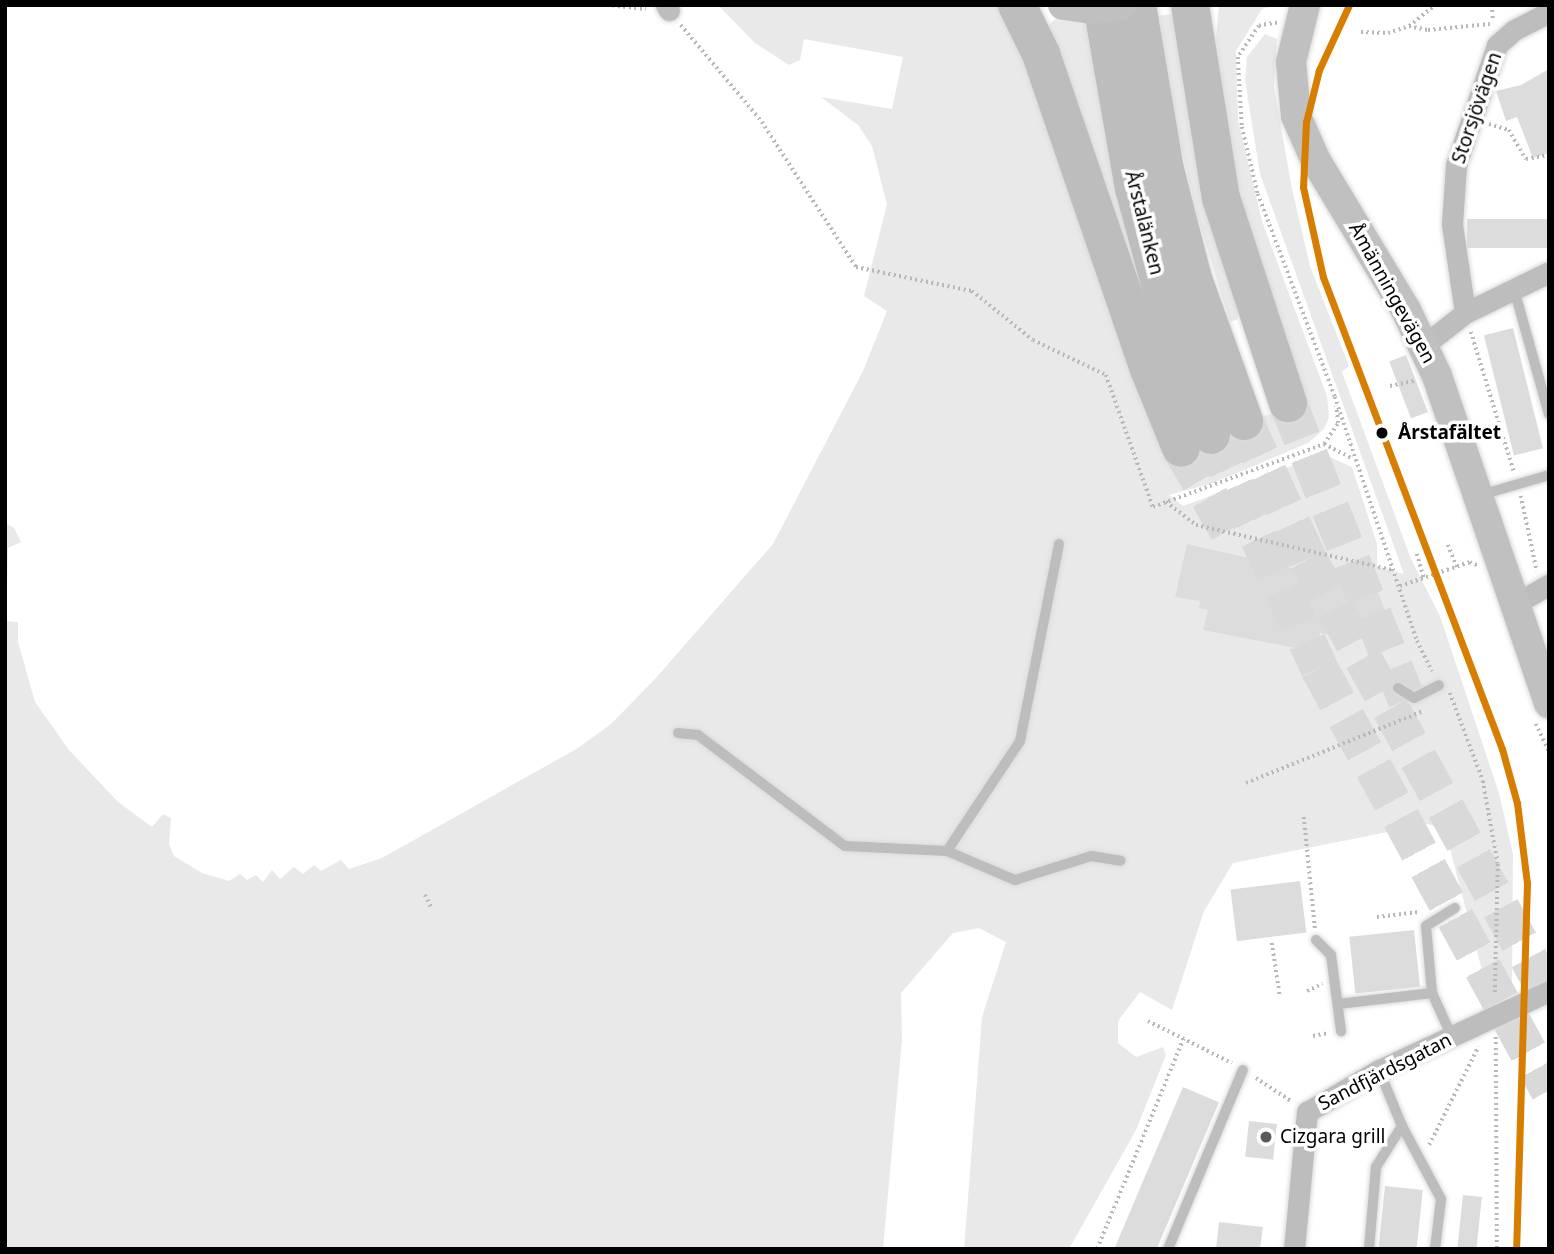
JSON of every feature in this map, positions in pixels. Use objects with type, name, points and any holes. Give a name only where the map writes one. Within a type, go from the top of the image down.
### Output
[{"type":"highway","points":[[1017,5],[1041,54],[1149,369],[1212,435]]},
{"type":"highway","name":"Årstalänken","points":[[1102,5],[1134,188],[1162,291],[1212,435]]},
{"type":"highway","name":"Årstalänken","points":[[1137,5],[1174,207],[1197,291],[1212,435]]},
{"type":"highway","points":[[1190,5],[1209,141],[1249,291],[1289,403]]},
{"type":"highway","points":[[1209,141],[1215,5]]},
{"type":"street","points":[[1063,5],[1091,9],[1122,5]]},
{"type":"street","name":"Åmänningevägen","points":[[1306,5],[1291,62],[1296,116],[1316,161],[1423,346],[1502,564],[1549,704]]},
{"type":"street","name":"Storsjövägen","points":[[1465,313],[1455,260],[1452,198],[1470,118],[1497,45],[1514,30],[1549,12]]},
{"type":"street","points":[[1423,346],[1465,313],[1549,272]]},
{"type":"street","points":[[1515,604],[1545,586]]},
{"type":"street","name":"Sandfjärdsgatan","points":[[1294,1249],[1307,1112],[1379,1070],[1549,991]]},
{"type":"lane","points":[[1514,289],[1549,414]]},
{"type":"lane","points":[[1478,496],[1549,475]]},
{"type":"lane","points":[[947,851],[1020,741],[1059,544]]},
{"type":"lane","points":[[1398,688],[1414,698],[1439,685]]},
{"type":"lane","points":[[678,733],[698,735],[845,846],[947,851],[1015,880],[1091,856],[1121,861]]},
{"type":"lane","points":[[1452,1037],[1432,993],[1426,926],[1455,908]]},
{"type":"lane","points":[[1316,940],[1331,955],[1341,1031]]},
{"type":"lane","points":[[1338,1004],[1432,993]]},
{"type":"lane","points":[[1168,1249],[1243,1070]]},
{"type":"lane","points":[[1379,1070],[1402,1126],[1441,1199],[1435,1249]]},
{"type":"lane","points":[[1368,1249],[1376,1167],[1402,1126]]},
{"type":"path","points":[[607,5],[668,7],[762,122],[856,267],[972,291],[1033,340],[1106,375],[1153,507],[1324,444],[1338,424],[1335,397]]},
{"type":"path","points":[[1361,32],[1388,33],[1409,26],[1435,5]]},
{"type":"path","points":[[1278,23],[1259,26],[1238,57],[1242,127],[1258,194],[1335,397],[1417,641],[1439,685],[1455,696],[1483,781],[1498,864],[1495,1017],[1497,1249]]},
{"type":"path","points":[[1409,26],[1428,30],[1493,24]]},
{"type":"path","points":[[1470,118],[1509,130],[1525,159],[1549,155]]},
{"type":"path","points":[[1465,313],[1545,586]]},
{"type":"path","points":[[1390,386],[1405,380]]},
{"type":"path","points":[[1324,444],[1354,460]]},
{"type":"path","points":[[1166,502],[1196,525],[1394,570]]},
{"type":"path","points":[[1448,545],[1457,567]]},
{"type":"path","points":[[1417,554],[1424,578]]},
{"type":"path","points":[[1400,586],[1470,562],[1488,569],[1502,564]]},
{"type":"path","points":[[1246,783],[1374,729],[1421,714],[1439,685]]},
{"type":"path","points":[[1304,817],[1316,940]]},
{"type":"path","points":[[425,895],[431,907]]},
{"type":"path","points":[[1272,943],[1280,996]]},
{"type":"path","points":[[1097,1249],[1184,1037]]},
{"type":"path","points":[[1421,1161],[1478,1047]]},
{"type":"shaded area","name":"Årstafältet","points":[[718,5],[1000,5],[1016,30],[1167,451],[1160,454],[1163,457],[1309,398],[1303,397],[1237,196],[1215,48],[1219,5],[1279,5],[1262,9],[1236,51],[1238,120],[1262,221],[1327,396],[1329,417],[1324,429],[1308,443],[1213,483],[1169,495],[1183,506],[1323,454],[1352,467],[1377,544],[1377,566],[1404,574],[1260,174],[1245,80],[1247,57],[1265,34],[1277,39],[1274,87],[1292,189],[1310,266],[1349,366],[1342,372],[1411,559],[1440,616],[1499,793],[1513,855],[1512,985],[1494,989],[1483,974],[1445,830],[1428,824],[1233,863],[1204,911],[1172,1010],[1140,992],[1118,1021],[1118,1043],[1136,1057],[1163,1047],[1166,1055],[1136,1130],[1069,1249],[964,1249],[982,1017],[1006,942],[979,928],[953,933],[901,993],[902,1040],[883,1249],[5,1249],[5,523],[14,528],[21,542],[8,548],[6,621],[18,622],[18,642],[35,702],[69,750],[118,802],[152,827],[163,814],[171,818],[169,844],[174,856],[202,873],[229,881],[240,874],[247,880],[256,875],[263,882],[272,870],[280,879],[294,867],[303,874],[314,865],[321,871],[341,860],[349,869],[382,858],[578,748],[611,724],[655,679],[773,544],[863,371],[887,311],[864,296],[887,204],[872,146],[858,125],[821,97],[892,109],[903,57],[804,39],[800,60],[789,65],[755,43]]},
{"type":"shaded area","points":[[1172,14],[1236,282],[1238,319],[1230,322],[1197,215],[1174,117],[1157,16]]},
{"type":"shaded area","points":[[1055,19],[1085,23],[1129,247],[1120,250],[1043,31]]},
{"type":"building","points":[[1549,69],[1549,153],[1533,158],[1517,117],[1506,121],[1496,91],[1521,85]]},
{"type":"building","points":[[1467,219],[1549,219],[1549,248],[1467,248]]},
{"type":"building","points":[[1513,328],[1543,448],[1514,456],[1484,335]]},
{"type":"building","points":[[1406,355],[1428,412],[1411,418],[1389,361]]},
{"type":"building","points":[[1187,544],[1376,587],[1398,644],[1320,633],[1316,652],[1203,630],[1208,610],[1199,608],[1200,601],[1175,597]]},
{"type":"building","points":[[1300,881],[1306,933],[1237,941],[1231,890]]},
{"type":"building","points":[[1414,930],[1420,987],[1355,993],[1349,937]]},
{"type":"building","points":[[1183,1087],[1219,1102],[1157,1249],[1114,1249]]},
{"type":"building","points":[[1249,1121],[1277,1124],[1273,1160],[1245,1157]]},
{"type":"building","points":[[1385,1186],[1423,1190],[1417,1249],[1378,1249]]},
{"type":"building","points":[[1463,1195],[1482,1197],[1476,1249],[1457,1249]]},
{"type":"building","points":[[1219,1222],[1263,1227],[1260,1249],[1216,1249]]},
{"type":"tunnel","points":[[1288,403],[1407,700]]},
{"type":"tunnel","points":[[1244,421],[1308,559],[1549,996]]},
{"type":"tunnel","points":[[1211,435],[1319,668],[1549,1090]]},
{"type":"tunnel","points":[[1181,448],[1231,535]]},
{"type":"transit line","points":[[1349,5],[1319,70],[1306,122],[1303,187],[1323,277],[1502,749],[1517,803],[1527,883],[1516,1249]]},
{"type":"place","name":"Årstafältet","points":[[1382,433]]},
{"type":"place","name":"Cizgara grill","points":[[1266,1137]]}]
